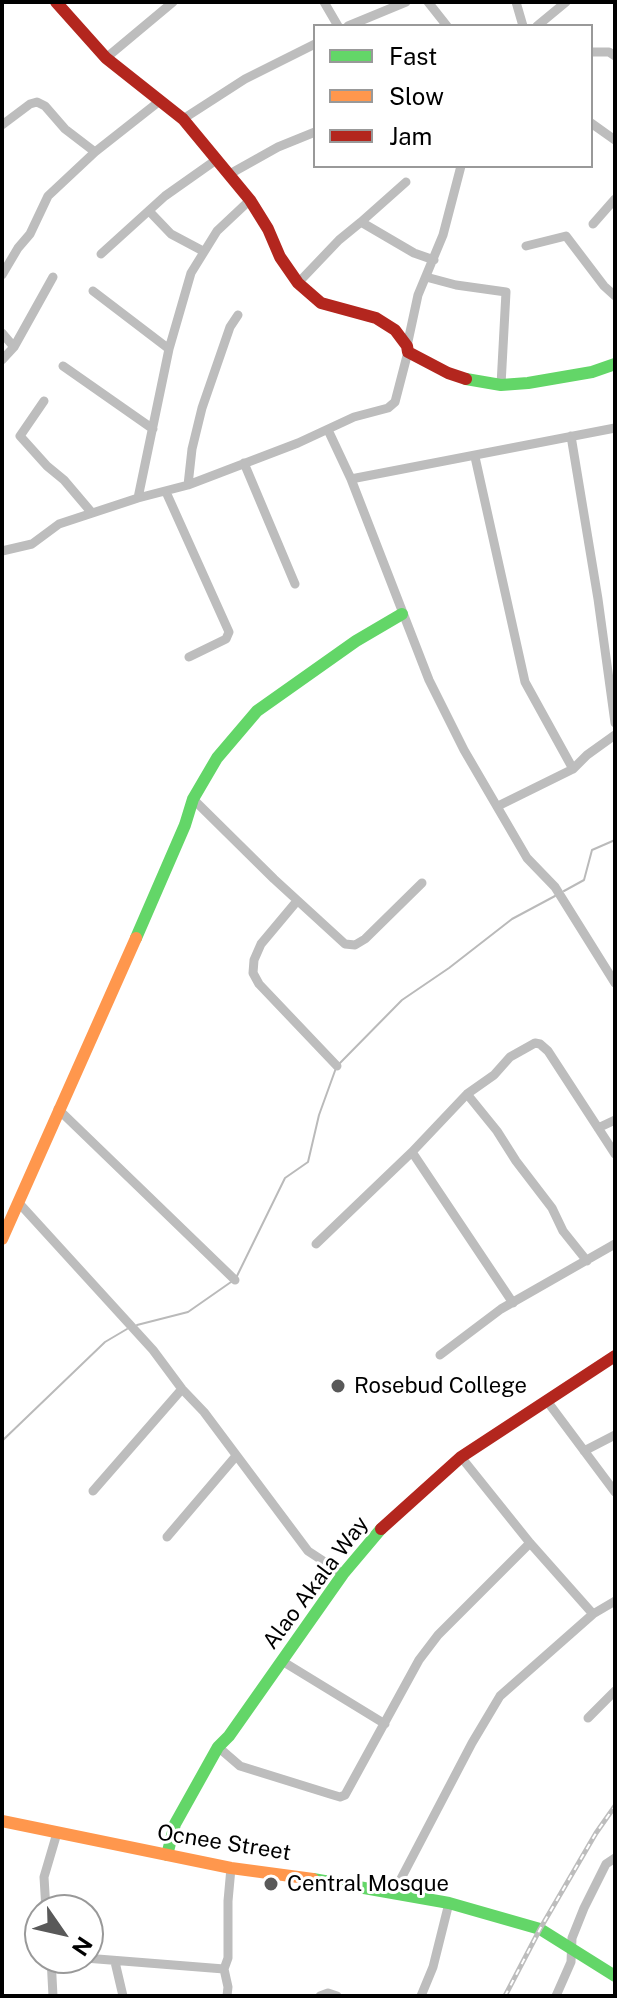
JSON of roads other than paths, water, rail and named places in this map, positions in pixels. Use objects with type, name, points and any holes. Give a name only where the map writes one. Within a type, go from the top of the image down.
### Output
[{"type":"street","points":[[56,2],[106,58],[183,119],[250,200],[268,229],[280,257],[298,283],[321,303],[388,324],[407,349],[448,373],[472,381],[501,385],[528,383],[592,372],[615,364]]},
{"type":"street","points":[[106,58],[173,2]]},
{"type":"street","points":[[324,2],[337,24]]},
{"type":"street","points":[[353,24],[406,2]]},
{"type":"street","points":[[428,2],[445,24]]},
{"type":"street","points":[[516,2],[522,24]]},
{"type":"street","points":[[539,24],[566,2]]},
{"type":"street","points":[[183,119],[245,79],[313,45]]},
{"type":"street","points":[[593,52],[613,51]]},
{"type":"street","points":[[2,275],[30,234],[48,196],[95,152],[161,100]]},
{"type":"street","points":[[2,125],[37,102],[95,152]]},
{"type":"street","points":[[593,124],[615,140]]},
{"type":"street","points":[[228,175],[278,147],[313,133]]},
{"type":"street","points":[[101,254],[165,196],[216,160]]},
{"type":"street","points":[[2,551],[32,544],[59,524],[188,485],[354,417],[392,405],[418,295],[434,260],[461,168]]},
{"type":"street","points":[[298,283],[339,240],[406,182]]},
{"type":"street","points":[[593,224],[615,199]]},
{"type":"street","points":[[138,498],[169,349],[191,273],[217,231],[250,200]]},
{"type":"street","points":[[149,211],[171,234],[203,251]]},
{"type":"street","points":[[361,222],[414,253],[434,260]]},
{"type":"street","points":[[526,246],[566,236],[615,296]]},
{"type":"street","points":[[2,360],[14,347],[53,277]]},
{"type":"street","points":[[426,277],[506,292],[501,385]]},
{"type":"street","points":[[93,291],[169,349]]},
{"type":"street","points":[[188,485],[192,449],[202,408],[230,327],[238,315]]},
{"type":"street","points":[[2,333],[14,347]]},
{"type":"street","points":[[63,366],[153,429]]},
{"type":"street","points":[[44,401],[20,436],[92,513]]},
{"type":"street","points":[[351,479],[615,428]]},
{"type":"street","points":[[328,430],[351,479],[402,614],[450,722],[534,868],[555,887],[613,977]]},
{"type":"street","points":[[571,436],[615,723]]},
{"type":"street","points":[[475,457],[525,682],[573,769]]},
{"type":"street","points":[[244,463],[295,584]]},
{"type":"street","points":[[166,492],[229,632],[226,639],[189,657]]},
{"type":"street","points":[[2,1239],[185,825],[193,799],[229,742],[257,711],[356,641],[402,614]]},
{"type":"street","points":[[498,806],[573,769],[615,735]]},
{"type":"street","points":[[193,799],[340,941],[355,945],[385,922],[422,883]]},
{"type":"street","points":[[297,901],[261,944],[254,960],[253,973],[259,984],[337,1066]]},
{"type":"street","points":[[316,1244],[467,1094],[530,1044],[540,1044],[548,1051],[615,1154]]},
{"type":"street","points":[[467,1094],[497,1131],[552,1208],[563,1231],[587,1261]]},
{"type":"street","points":[[58,1109],[235,1280]]},
{"type":"street","points":[[598,1128],[615,1120]]},
{"type":"street","points":[[412,1152],[513,1303]]},
{"type":"street","points":[[18,1202],[153,1350],[204,1412],[308,1551],[343,1574]]},
{"type":"street","points":[[440,1355],[513,1303],[615,1244]]},
{"type":"street","name":"Alao Akala Way","points":[[173,1849],[180,1837],[175,1824],[218,1747],[229,1736],[343,1574],[396,1513],[461,1457],[615,1356]]},
{"type":"street","points":[[93,1491],[182,1389]]},
{"type":"street","points":[[547,1401],[615,1492]]},
{"type":"street","points":[[584,1451],[615,1435]]},
{"type":"street","points":[[167,1537],[236,1456]]},
{"type":"street","points":[[461,1457],[530,1543],[593,1614]]},
{"type":"street","points":[[218,1747],[240,1766],[340,1797],[349,1789],[428,1648],[530,1543]]},
{"type":"street","points":[[394,1892],[500,1696],[593,1614],[615,1602]]},
{"type":"street","points":[[282,1661],[385,1724]]},
{"type":"street","points":[[588,1718],[615,1691]]},
{"type":"street","name":"Ocnee Street","points":[[2,1821],[151,1852],[173,1849],[189,1859],[231,1868],[449,1903],[540,1929],[615,1976]]},
{"type":"street","points":[[45,1894],[44,1877],[57,1833]]},
{"type":"street","points":[[556,1996],[567,1975],[572,1938],[584,1908],[606,1864],[615,1858]]},
{"type":"street","points":[[227,1996],[224,1969],[228,1958],[231,1868]]},
{"type":"street","points":[[421,1996],[433,1967],[449,1903]]},
{"type":"street","points":[[104,1961],[224,1969]]},
{"type":"street","points":[[115,1962],[123,1996]]},
{"type":"street","points":[[52,1974],[53,1996]]},
{"type":"street","points":[[320,1996],[328,1993],[337,1996]]},
{"type":"waterway","points":[[564,891],[584,880],[592,850],[615,840]]},
{"type":"waterway","points":[[340,1063],[402,1000],[512,919],[555,896]]},
{"type":"waterway","points":[[236,1278],[285,1178],[308,1162],[319,1115],[336,1068]]},
{"type":"waterway","points":[[137,1325],[188,1312],[231,1282]]},
{"type":"waterway","points":[[2,1441],[105,1342],[127,1329]]},
{"type":"railway","points":[[505,1996],[540,1929],[615,1806]]},
{"type":"place","name":"Rosebud College","points":[[338,1386]]},
{"type":"place","name":"Central Mosque","points":[[271,1884]]}]
